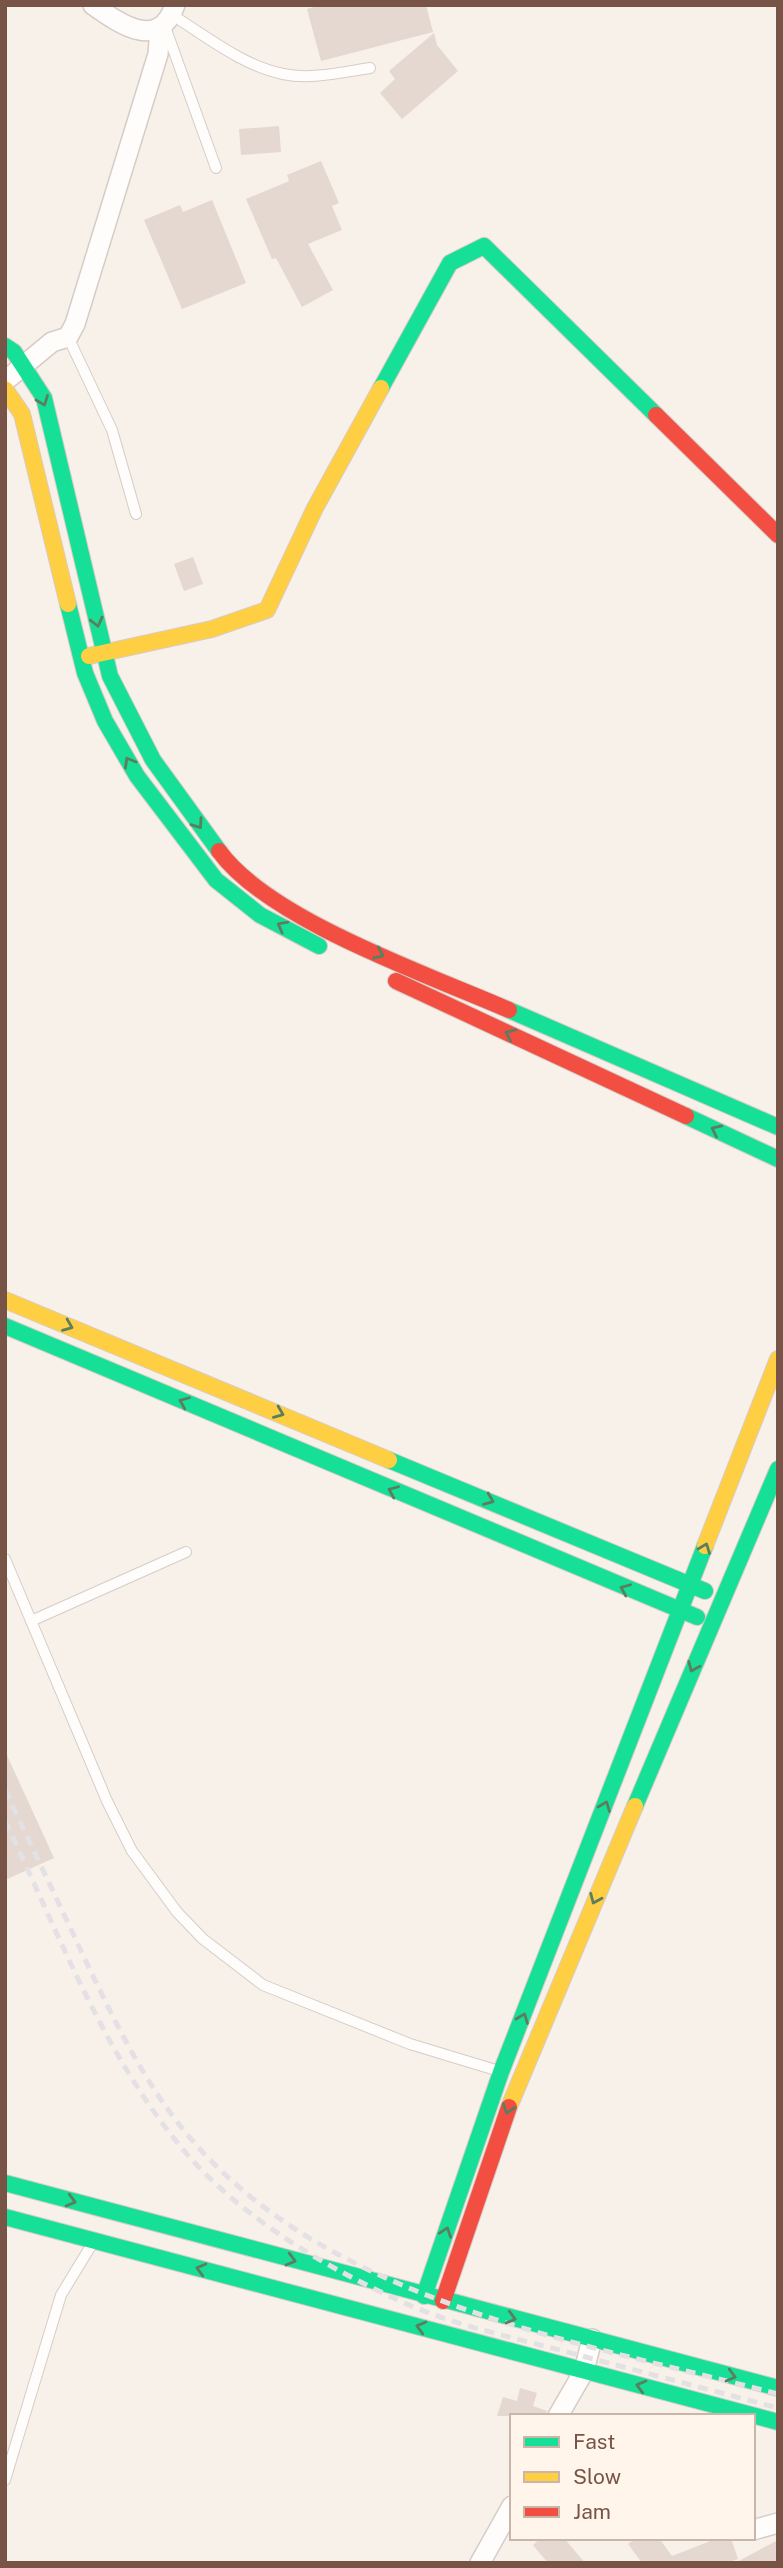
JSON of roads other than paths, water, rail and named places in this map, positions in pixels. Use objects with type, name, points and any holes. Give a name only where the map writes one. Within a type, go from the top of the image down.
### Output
[{"type":"street","points":[[93,5],[120,24],[138,31],[152,32],[168,18]]},
{"type":"street","points":[[5,381],[52,342],[68,337],[75,324],[168,18]]},
{"type":"street","points":[[81,657],[212,629],[267,610],[315,508],[450,263],[484,246],[778,535]]},
{"type":"street","points":[[5,346],[24,367],[44,398],[110,676],[153,760],[233,870],[271,897],[331,933],[778,1127]]},
{"type":"street","points":[[5,389],[22,414],[81,657],[105,721],[137,776],[216,880],[260,915],[315,943],[778,1159]]},
{"type":"street","points":[[5,1300],[691,1584],[721,1600]]},
{"type":"street","points":[[5,1326],[680,1613],[712,1621]]},
{"type":"street","points":[[424,2296],[501,2072],[778,1359]]},
{"type":"street","points":[[443,2301],[517,2081],[721,1600],[773,1492],[778,1469]]},
{"type":"street","points":[[5,2183],[778,2388]]},
{"type":"street","points":[[5,2217],[748,2414]]},
{"type":"street","points":[[559,2414],[584,2371],[592,2339]]},
{"type":"street","points":[[755,2416],[778,2422]]},
{"type":"street","points":[[480,2563],[510,2510]]},
{"type":"street","points":[[755,2529],[778,2523]]},
{"type":"lane","points":[[168,18],[239,56],[283,74],[319,75],[370,68]]},
{"type":"lane","points":[[168,18],[216,168]]},
{"type":"lane","points":[[68,337],[112,430],[136,514]]},
{"type":"lane","points":[[31,1620],[186,1552]]},
{"type":"lane","points":[[5,1559],[132,1851],[177,1912],[203,1939],[262,1984],[410,2043],[501,2072],[517,2081]]},
{"type":"lane","points":[[5,2480],[61,2295],[95,2241]]},
{"type":"railway","points":[[5,1790],[130,2050],[158,2096],[191,2139],[248,2195],[314,2241],[386,2278],[463,2308],[542,2334],[778,2394]]},
{"type":"railway","points":[[5,1821],[83,1990],[128,2071],[181,2147],[203,2172],[254,2216],[340,2271],[437,2316],[778,2408]]}]
